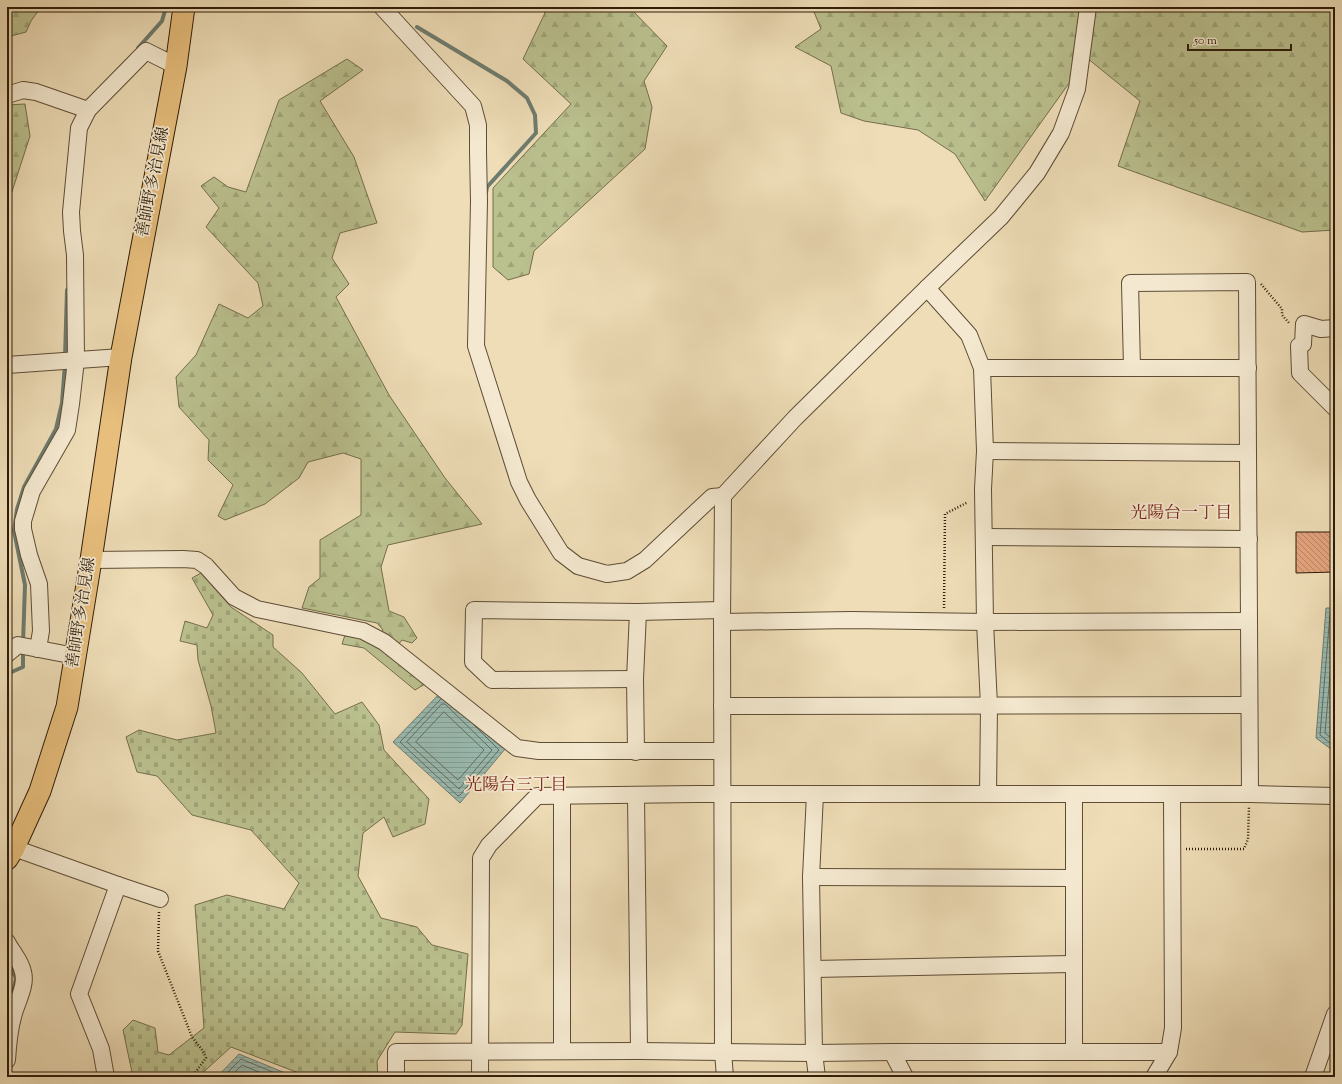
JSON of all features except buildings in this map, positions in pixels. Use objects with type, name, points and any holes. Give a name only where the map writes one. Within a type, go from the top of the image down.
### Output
[{"type":"main road","name":"善師野多治見線","points":[[11,854],[40,791],[67,707],[91,560],[121,357],[176,66],[184,7]]},
{"type":"street","points":[[382,7],[473,106],[478,125],[479,193],[476,346],[519,482],[528,500],[561,553],[578,566],[607,574],[627,571],[645,560],[712,496],[723,496]]},
{"type":"street","points":[[725,1077],[723,1052],[722,794],[723,496],[796,418],[1006,212],[1037,173],[1060,134],[1077,89],[1088,7]]},
{"type":"street","points":[[24,649],[41,631],[39,584],[25,540],[23,529],[24,521],[32,491],[67,430],[76,360],[75,255],[72,231],[72,206],[79,128],[88,110],[146,51],[176,66]]},
{"type":"street","points":[[7,95],[23,90],[36,92],[88,110]]},
{"type":"street","points":[[1132,368],[1130,283],[1247,282],[1250,794]]},
{"type":"street","points":[[927,288],[969,335],[982,368],[985,451],[983,495],[985,622],[989,706],[988,794]]},
{"type":"street","points":[[1335,328],[1321,328],[1304,324],[1303,344],[1299,346],[1300,374],[1335,408]]},
{"type":"street","points":[[7,365],[121,357]]},
{"type":"street","points":[[982,368],[1248,368]]},
{"type":"street","points":[[985,451],[1248,453]]},
{"type":"street","points":[[984,537],[1249,539]]},
{"type":"street","points":[[91,560],[196,560],[210,569],[234,597],[257,609],[363,631],[384,642],[517,748],[539,751],[722,751]]},
{"type":"street","points":[[635,678],[492,680],[473,662],[474,610],[638,612],[851,620],[985,622],[1248,621]]},
{"type":"street","points":[[636,752],[635,678],[638,612]]},
{"type":"street","points":[[24,649],[75,656]]},
{"type":"street","points":[[722,706],[1249,705]]},
{"type":"street","points":[[480,1077],[481,858],[489,845],[537,796],[636,794],[1250,794],[1335,796]]},
{"type":"street","points":[[636,794],[639,1051]]},
{"type":"street","points":[[815,794],[811,877],[814,1053],[817,1077]]},
{"type":"street","points":[[1074,794],[1074,1052]]},
{"type":"street","points":[[562,795],[562,1051]]},
{"type":"street","points":[[1154,1077],[1169,1052],[1173,1028],[1172,795]]},
{"type":"street","points":[[11,854],[118,885],[160,900]]},
{"type":"street","points":[[811,877],[1074,878]]},
{"type":"street","points":[[106,1077],[101,1049],[79,994],[118,885]]},
{"type":"street","points":[[7,942],[21,965],[24,973],[24,982],[9,1034],[7,1060]]},
{"type":"street","points":[[813,969],[1074,964]]},
{"type":"street","points":[[1313,1077],[1335,1014]]},
{"type":"street","points":[[396,1077],[396,1052],[1169,1052]]},
{"type":"street","points":[[892,1052],[905,1077]]},
{"type":"path","points":[[1247,282],[1259,280],[1269,295],[1271,295],[1282,309],[1282,315],[1294,329],[1297,329],[1299,346]]},
{"type":"path","points":[[944,621],[945,514],[983,495]]},
{"type":"path","points":[[1172,850],[1244,849],[1248,838],[1250,794]]},
{"type":"path","points":[[160,900],[158,951],[192,1037],[206,1058],[192,1077]]},
{"type":"green space","points":[[7,7],[41,7],[31,21],[26,32],[7,37]]},
{"type":"green space","points":[[541,7],[629,7],[667,46],[644,81],[652,107],[645,149],[534,251],[529,274],[508,280],[493,267],[493,188],[571,104],[523,59],[545,13]]},
{"type":"green space","points":[[812,7],[1335,7],[1335,230],[1302,232],[1118,166],[1140,101],[1087,58],[985,201],[955,154],[918,130],[864,121],[841,113],[831,66],[795,47],[821,29]]},
{"type":"green space","points":[[347,59],[363,70],[320,101],[354,157],[377,223],[340,233],[332,258],[349,284],[336,297],[389,395],[445,478],[482,524],[388,545],[381,567],[389,611],[404,617],[417,638],[412,643],[402,640],[392,652],[425,684],[415,690],[364,648],[342,644],[346,632],[377,641],[383,630],[377,623],[302,608],[309,587],[320,578],[320,540],[361,515],[361,459],[343,453],[308,462],[299,478],[265,504],[225,520],[218,516],[233,485],[208,460],[209,440],[179,407],[176,377],[196,355],[219,304],[248,318],[263,306],[258,283],[206,227],[219,208],[201,186],[214,177],[228,187],[246,192],[279,100]]},
{"type":"green space","points":[[25,104],[30,136],[7,207],[7,105]]},
{"type":"green space","points":[[201,573],[231,607],[273,635],[273,647],[302,673],[335,714],[362,702],[379,725],[384,750],[429,799],[425,824],[393,837],[384,817],[363,833],[358,876],[381,918],[417,927],[432,945],[468,954],[462,1025],[456,1034],[395,1032],[377,1061],[378,1077],[304,1075],[231,1047],[198,1077],[133,1077],[123,1030],[133,1020],[155,1028],[158,1052],[169,1055],[204,1028],[195,905],[227,895],[284,909],[299,883],[251,830],[192,815],[157,776],[137,772],[126,737],[139,730],[177,740],[216,733],[211,706],[198,660],[197,645],[180,641],[185,621],[207,628],[213,615],[192,578]]},
{"type":"water","points":[[1326,608],[1335,608],[1335,752],[1316,738]]},
{"type":"water","points":[[443,690],[505,749],[460,803],[393,742]]},
{"type":"water","points":[[239,1054],[295,1077],[217,1077]]},
{"type":"waterway","points":[[138,48],[162,21],[166,7]]},
{"type":"waterway","points":[[417,27],[507,81],[527,98],[535,115],[536,133],[487,187],[486,193]]},
{"type":"waterway","points":[[65,357],[67,290]]},
{"type":"waterway","points":[[23,643],[25,585],[14,531],[17,509],[24,487],[56,429],[62,403],[65,364]]},
{"type":"waterway","points":[[7,674],[23,667],[23,650]]},
{"type":"waterway","points":[[7,961],[16,978],[13,994]]},
{"type":"district","name":"光陽台一丁目","points":[[1181,514]]},
{"type":"district","name":"光陽台三丁目","points":[[516,786]]}]
